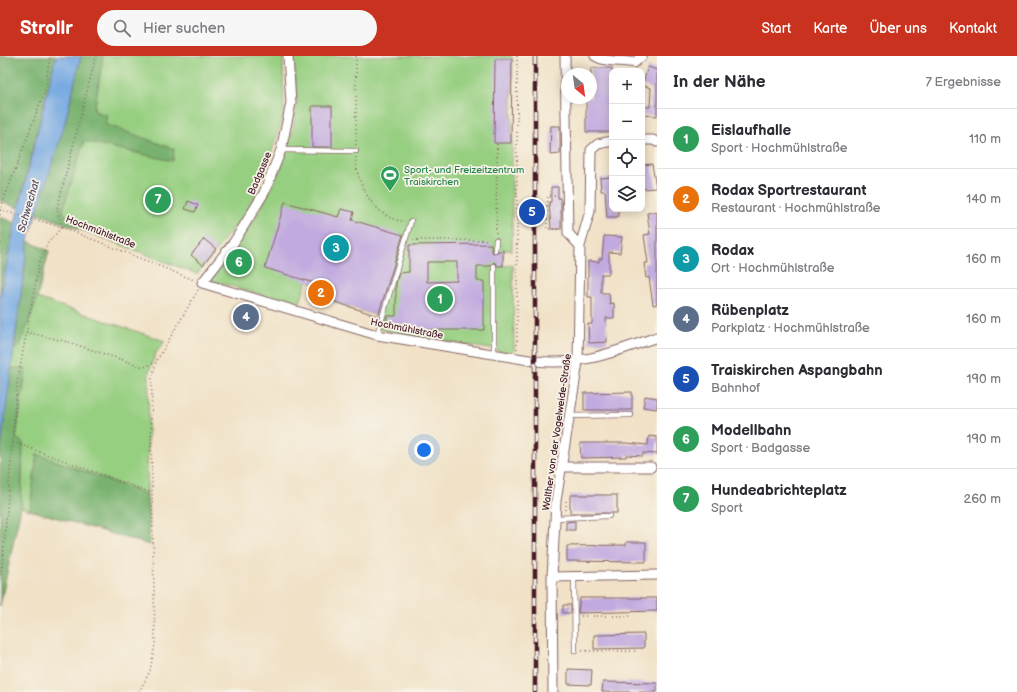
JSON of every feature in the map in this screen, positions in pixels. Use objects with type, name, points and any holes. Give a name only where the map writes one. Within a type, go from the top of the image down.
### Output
[{"type":"street","name":"Badgasse","points":[[202,283],[234,242],[264,193],[280,150],[291,103],[288,56]]},
{"type":"street","points":[[565,56],[568,234],[580,246]]},
{"type":"street","points":[[595,56],[604,60],[626,61],[634,67],[642,56]]},
{"type":"street","points":[[645,140],[653,140],[657,142]]},
{"type":"street","name":"Walther von der Vogelweide-Straße","points":[[553,692],[552,577],[555,518],[578,362],[580,246],[590,211],[591,150],[598,144],[609,142]]},
{"type":"street","name":"Hochmühlstraße","points":[[202,283],[378,335],[494,355],[556,363],[578,362],[602,356],[657,337]]},
{"type":"street","points":[[562,467],[652,467]]},
{"type":"street","points":[[552,577],[657,575]]},
{"type":"lane","points":[[280,150],[356,151]]},
{"type":"lane","points":[[378,335],[411,221]]},
{"type":"lane","points":[[495,250],[496,240]]},
{"type":"lane","points":[[494,266],[494,355]]},
{"type":"lane","points":[[569,416],[631,415]]},
{"type":"lane","points":[[555,518],[609,516]]},
{"type":"lane","points":[[574,577],[575,651]]},
{"type":"path","points":[[0,215],[0,210],[45,90],[50,56]]},
{"type":"path","points":[[0,574],[3,560],[17,384],[26,332],[39,264],[47,244],[62,227],[57,209],[96,56]]},
{"type":"path","points":[[356,56],[356,160],[362,184],[373,203],[393,219],[398,221],[411,221]]},
{"type":"path","points":[[517,56],[517,358]]},
{"type":"path","points":[[405,240],[496,240],[497,143]]},
{"type":"path","points":[[568,195],[548,196],[547,207],[547,229],[568,229]]},
{"type":"path","points":[[532,207],[547,207]]},
{"type":"path","name":"Hochmühlstraße","points":[[0,210],[62,227],[202,283]]},
{"type":"path","points":[[139,692],[150,671],[155,644],[152,493],[152,378],[156,362],[202,283]]},
{"type":"path","points":[[26,332],[68,342],[144,367],[156,362]]},
{"type":"path","points":[[12,442],[152,493]]},
{"type":"path","points":[[565,518],[566,496]]},
{"type":"path","points":[[575,616],[633,616]]},
{"type":"path","points":[[575,651],[636,651]]},
{"type":"green space","points":[[0,56],[56,56],[18,208],[0,201]]},
{"type":"green space","points":[[81,56],[103,56],[94,111],[107,115],[105,124],[174,149],[173,161],[84,141],[63,210],[68,220],[87,232],[36,213],[65,123]]},
{"type":"green space","points":[[103,56],[283,56],[284,115],[268,163],[256,190],[258,191],[245,214],[197,274],[64,223],[61,209],[94,111]]},
{"type":"green space","name":"Sport- und Freizeitzentrum Traiskirchen","points":[[293,56],[512,56],[512,250],[503,250],[503,266],[513,265],[514,350],[511,353],[497,351],[497,348],[491,347],[490,349],[400,334],[377,328],[375,327],[378,316],[311,294],[314,283],[307,281],[299,306],[213,281],[212,278],[256,217],[282,166],[293,128],[297,102]]},
{"type":"green space","points":[[0,217],[15,223],[0,296]]},
{"type":"green space","points":[[28,241],[49,251],[37,298],[20,345],[14,349]]},
{"type":"green space","points":[[37,298],[165,341],[156,353],[149,371],[147,495],[37,454],[30,510],[21,507],[23,443],[16,438],[26,368],[11,368],[14,349],[20,345]]},
{"type":"green space","points":[[11,368],[26,368],[16,438],[23,443],[21,507],[0,606],[0,454]]},
{"type":"green space","points":[[37,454],[147,495],[150,545],[30,510]]},
{"type":"water","name":"Schwechat","points":[[56,56],[81,56],[65,123],[28,241],[0,454],[0,296],[15,223]]},
{"type":"building","points":[[495,59],[512,59],[511,143],[494,143]]},
{"type":"building","points":[[648,67],[657,70],[657,116],[645,115],[645,107],[650,107],[651,88],[645,86],[645,76]]},
{"type":"building","points":[[597,68],[609,68],[609,132],[586,132],[586,104],[597,104]]},
{"type":"building","points":[[312,106],[332,106],[332,147],[312,147]]},
{"type":"building","points":[[551,126],[560,126],[560,154],[550,155]]},
{"type":"building","points":[[652,164],[656,188],[645,189],[645,165]]},
{"type":"building","points":[[609,177],[609,212],[618,212],[618,217],[607,217],[605,191],[601,191],[600,178]]},
{"type":"building","points":[[551,187],[558,187],[558,198],[560,198],[561,202],[561,229],[551,229],[549,202],[551,202]]},
{"type":"building","points":[[188,201],[198,205],[195,212],[185,209]]},
{"type":"building","points":[[285,202],[338,217],[341,209],[354,212],[352,220],[403,235],[378,316],[311,294],[314,283],[265,268]]},
{"type":"building","points":[[657,212],[657,304],[653,305],[649,277],[646,278],[644,263],[648,263],[644,235],[650,234],[647,213]]},
{"type":"building","points":[[604,236],[622,237],[620,253],[609,252],[609,274],[601,274],[601,293],[609,293],[610,304],[614,303],[614,318],[606,318],[607,342],[589,343],[588,324],[592,324],[592,297],[588,297],[588,261],[599,262],[599,259],[602,259]]},
{"type":"building","points":[[204,239],[216,249],[203,265],[191,255]]},
{"type":"building","points":[[491,244],[491,250],[493,253],[503,250],[503,266],[498,266],[494,262],[490,266],[477,266],[477,281],[484,281],[484,330],[398,330],[385,326],[387,316],[396,316],[396,283],[399,273],[409,272],[409,245]],"holes":[[[427,262],[457,262],[457,281],[427,282]]]},
{"type":"building","points":[[632,392],[632,410],[584,410],[584,393]]},
{"type":"building","points":[[645,396],[657,398],[657,409],[643,407]]},
{"type":"building","points":[[649,436],[657,437],[657,454],[643,453],[643,456],[626,455],[626,457],[581,458],[580,443],[626,443],[648,445]]},
{"type":"building","points":[[570,495],[617,495],[617,513],[570,513]]},
{"type":"building","points":[[575,521],[575,530],[566,530],[566,522]]},
{"type":"building","points":[[626,542],[646,542],[646,562],[567,561],[567,546],[626,545]]},
{"type":"building","points":[[580,598],[657,598],[657,611],[578,613]]},
{"type":"building","points":[[563,605],[571,605],[571,613],[563,613]]},
{"type":"building","points":[[644,634],[644,648],[594,649],[594,635]]},
{"type":"building","points":[[568,669],[592,670],[591,685],[568,684]]},
{"type":"building","points":[[603,682],[657,683],[657,692],[602,692]]},
{"type":"railway","points":[[535,56],[535,692]]},
{"type":"place","name":"Sport- und Freizeitzentrum Traiskirchen","points":[[390,192]]},
{"type":"place","name":"Hundeabrichteplatz","points":[[158,200]]},
{"type":"place","name":"Traiskirchen Aspangbahn","points":[[532,212]]},
{"type":"place","name":"Rodax","points":[[336,248]]},
{"type":"place","name":"Modellbahn","points":[[239,262]]},
{"type":"place","name":"Rodax Sportrestaurant","points":[[321,293]]},
{"type":"place","name":"Eislaufhalle","points":[[440,299]]},
{"type":"place","name":"Rübenplatz","points":[[246,317]]}]
